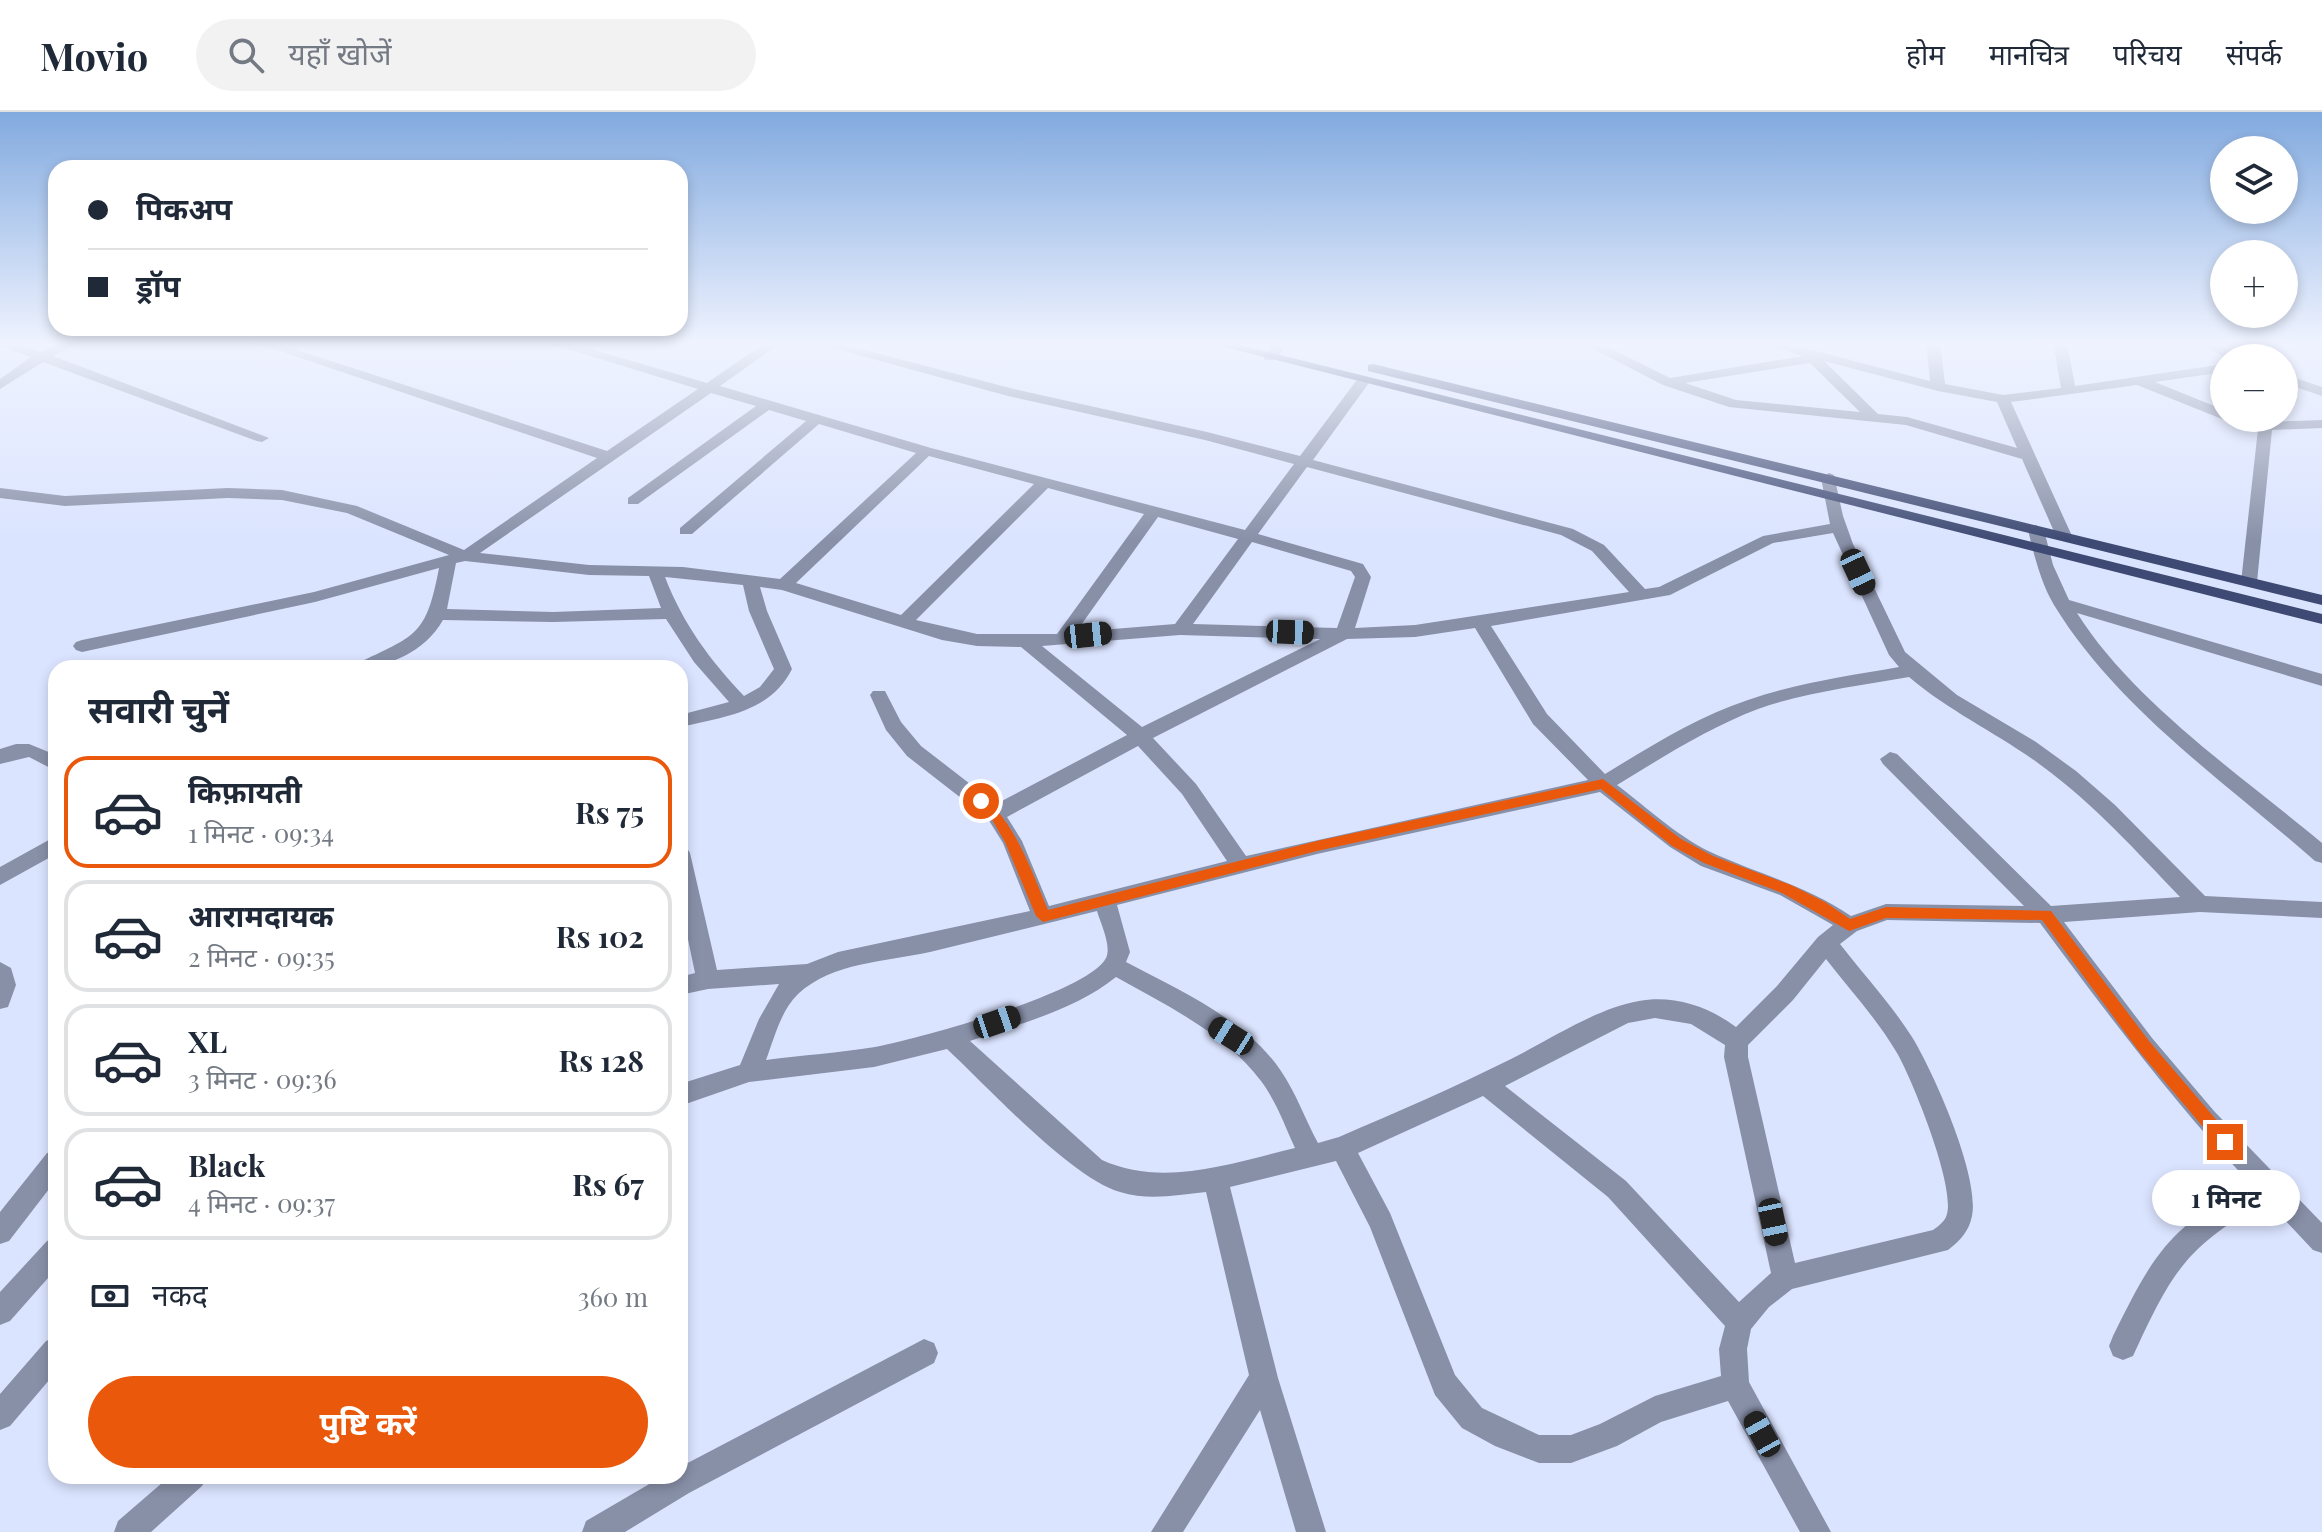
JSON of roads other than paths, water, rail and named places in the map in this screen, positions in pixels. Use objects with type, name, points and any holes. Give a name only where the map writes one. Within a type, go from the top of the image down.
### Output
[{"type":"main road","points":[[1488,408],[1830,486]]},
{"type":"main road","points":[[1519,408],[2038,539],[2322,619]]},
{"type":"main road","points":[[2038,539],[2064,536],[2322,600]]},
{"type":"street","points":[[181,408],[262,438]]},
{"type":"street","points":[[461,408],[609,457]]},
{"type":"street","points":[[82,646],[300,600],[457,558],[680,408]]},
{"type":"street","points":[[633,501],[762,408]]},
{"type":"street","points":[[779,408],[926,451],[1247,534],[1357,568],[1363,577],[1344,634],[1139,737],[995,814]]},
{"type":"street","points":[[1082,408],[1207,436],[1567,532],[1598,548],[1641,595]]},
{"type":"street","points":[[1180,629],[1247,534],[1343,408]]},
{"type":"street","points":[[1768,408],[1872,416],[1940,428],[2029,456]]},
{"type":"street","points":[[1865,408],[1872,416]]},
{"type":"street","points":[[2007,408],[2064,536]]},
{"type":"street","points":[[686,531],[817,419]]},
{"type":"street","points":[[2298,425],[2322,424]]},
{"type":"street","points":[[2249,582],[2264,432]]},
{"type":"street","points":[[784,585],[926,451]]},
{"type":"street","points":[[905,621],[1045,482]]},
{"type":"street","points":[[1830,486],[1839,527],[1898,655],[1911,671],[1941,694],[2046,758],[2079,784],[2200,904]]},
{"type":"street","points":[[0,493],[65,501],[228,493],[282,495],[351,509],[457,558],[589,570],[655,571],[784,585],[942,634],[977,640],[1025,642],[1180,629],[1344,634],[1415,631],[1480,622],[1664,591],[1769,539],[1839,527]]},
{"type":"street","points":[[1063,638],[1155,510]]},
{"type":"street","points":[[2038,539],[2061,603],[2132,693],[2322,855]]},
{"type":"street","points":[[383,660],[422,636],[437,614],[457,558]]},
{"type":"street","points":[[655,571],[670,613],[692,651],[741,704]]},
{"type":"street","points":[[688,719],[741,704],[768,692],[779,682],[783,669],[758,611],[750,580]]},
{"type":"street","points":[[2061,603],[2322,680]]},
{"type":"street","points":[[437,614],[553,617],[670,613]]},
{"type":"street","points":[[1480,622],[1540,719],[1603,784],[1677,842],[1708,860],[1787,889],[1849,925]]},
{"type":"street","points":[[1025,642],[1139,737],[1188,788],[1241,866]]},
{"type":"street","points":[[749,1072],[770,1019],[787,990],[809,973],[838,961],[1043,916],[1317,846],[1603,784],[1688,733],[1752,705],[1795,692],[1911,671]]},
{"type":"street","points":[[879,695],[893,725],[914,751],[995,814],[1012,841],[1043,916]]},
{"type":"street","points":[[0,757],[20,750],[33,750],[48,759]]},
{"type":"street","points":[[1890,759],[2046,915],[2144,1045],[2205,1119],[2322,1241]]},
{"type":"street","points":[[0,877],[48,849]]},
{"type":"street","points":[[688,889],[708,980]]},
{"type":"street","points":[[688,1092],[749,1072],[874,1057],[951,1038],[1043,1006],[1094,982],[1114,966],[1119,952],[1105,901]]},
{"type":"street","points":[[1785,1278],[1736,1057],[1737,1041],[1785,993],[1826,943],[1849,925],[1886,912],[2046,915],[2200,904],[2322,910]]},
{"type":"street","points":[[1816,1532],[1735,1385],[1733,1349],[1739,1322],[1760,1298],[1785,1278],[1939,1241],[1954,1230],[1960,1213],[1960,1188],[1924,1084],[1904,1045],[1826,943]]},
{"type":"street","points":[[1114,966],[1231,1036],[1256,1058],[1271,1076],[1311,1155]]},
{"type":"street","points":[[0,971],[5,977],[6,986],[0,1000]]},
{"type":"street","points":[[688,984],[708,980],[809,973]]},
{"type":"street","points":[[951,1038],[1093,1168],[1121,1181],[1150,1186],[1215,1179],[1342,1148],[1485,1084],[1624,1014],[1644,1009],[1666,1007],[1702,1016],[1719,1025],[1737,1041]]},
{"type":"street","points":[[1485,1084],[1617,1189],[1739,1322]]},
{"type":"street","points":[[1342,1148],[1381,1222],[1428,1350],[1445,1385],[1472,1418],[1505,1436],[1539,1449],[1571,1449],[1607,1436],[1655,1410],[1735,1385]]},
{"type":"street","points":[[0,1232],[48,1171]]},
{"type":"street","points":[[1215,1179],[1264,1378],[1311,1532]]},
{"type":"street","points":[[2123,1346],[2158,1275],[2176,1250],[2202,1225],[2267,1187]]},
{"type":"street","points":[[0,1312],[48,1259]]},
{"type":"street","points":[[688,1478],[924,1353]]},
{"type":"street","points":[[0,1416],[48,1360]]},
{"type":"street","points":[[1166,1532],[1264,1378]]},
{"type":"street","points":[[129,1532],[183,1484]]},
{"type":"street","points":[[597,1532],[677,1484]]}]
